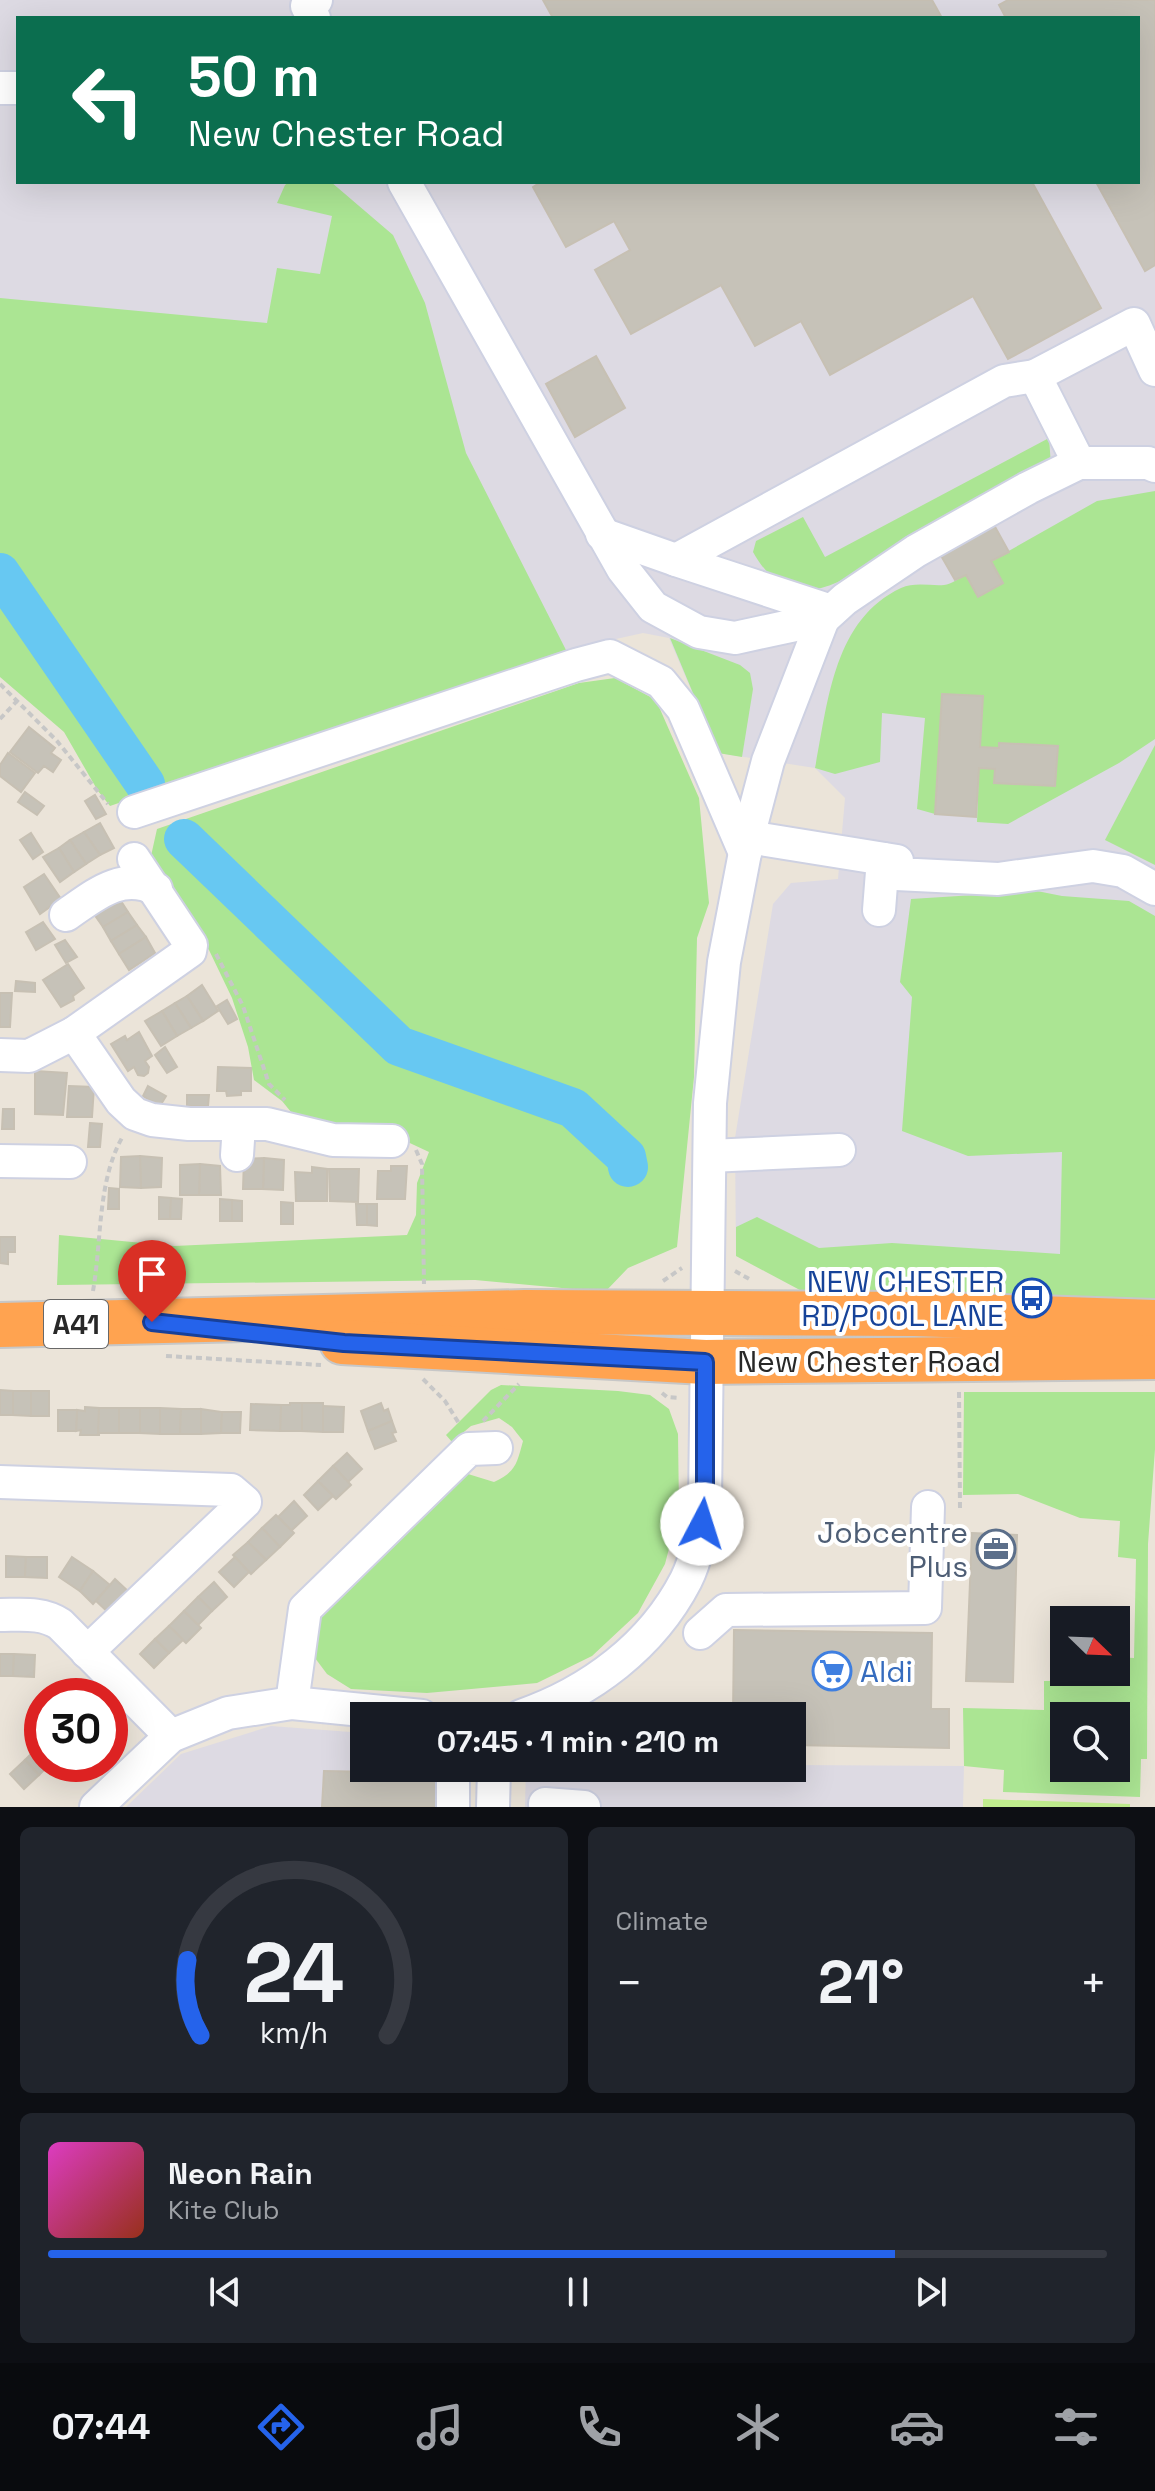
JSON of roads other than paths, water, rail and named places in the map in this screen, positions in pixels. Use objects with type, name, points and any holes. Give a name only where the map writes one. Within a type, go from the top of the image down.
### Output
[{"type":"highway","name":"New Chester Road","points":[[0,1325],[525,1312],[914,1314],[1155,1322]]},
{"type":"highway","name":"New Chester Road","points":[[152,1322],[344,1343],[705,1362],[1155,1357]]},
{"type":"street","points":[[313,16],[307,6],[316,0]]},
{"type":"street","points":[[405,184],[602,534],[623,569],[653,607],[699,632],[735,638],[827,615]]},
{"type":"street","points":[[676,560],[1004,381],[1035,376],[1134,324],[1155,370]]},
{"type":"street","points":[[1035,376],[1079,463]]},
{"type":"street","points":[[550,1702],[595,1680],[619,1663],[656,1625],[686,1580],[698,1547],[705,1502],[710,1103],[724,962],[746,845],[768,761],[827,615],[845,599],[916,551],[1079,463],[1153,460]]},
{"type":"street","points":[[602,534],[827,615]]},
{"type":"street","points":[[124,811],[610,656],[661,682],[683,709],[746,845]]},
{"type":"street","points":[[746,845],[897,861],[896,874],[998,879],[1093,866],[1123,871],[1155,889]]},
{"type":"street","points":[[0,1055],[29,1056],[74,1033],[190,951],[191,945],[134,859]]},
{"type":"street","points":[[879,910],[883,859]]},
{"type":"street","points":[[66,915],[115,883],[148,885],[156,889]]},
{"type":"street","points":[[74,1033],[121,1101],[135,1114],[152,1120],[257,1126],[333,1140],[401,1139]]},
{"type":"street","points":[[710,1156],[839,1150]]},
{"type":"street","points":[[0,1161],[70,1162]]},
{"type":"street","points":[[292,1703],[305,1609],[480,1437]]},
{"type":"street","points":[[0,1482],[231,1490],[245,1502],[87,1652]]},
{"type":"street","points":[[700,1633],[726,1610],[925,1608],[928,1507]]},
{"type":"street","points":[[0,1615],[50,1617],[60,1624],[171,1736]]},
{"type":"street","points":[[96,1807],[171,1736],[228,1713],[292,1703],[350,1709]]},
{"type":"street","points":[[453,1782],[453,1807]]},
{"type":"street","points":[[493,1807],[494,1782]]},
{"type":"street","points":[[545,1804],[584,1807]]},
{"type":"waterway","points":[[0,573],[145,784]]},
{"type":"waterway","points":[[184,839],[399,1046],[573,1108],[626,1157],[628,1167]]},
{"type":"place","name":"NEW CHESTER RD/POOL LANE","points":[[1032,1298]]},
{"type":"place","name":"Jobcentre Plus","points":[[996,1549]]},
{"type":"place","name":"Aldi","points":[[832,1671]]}]
